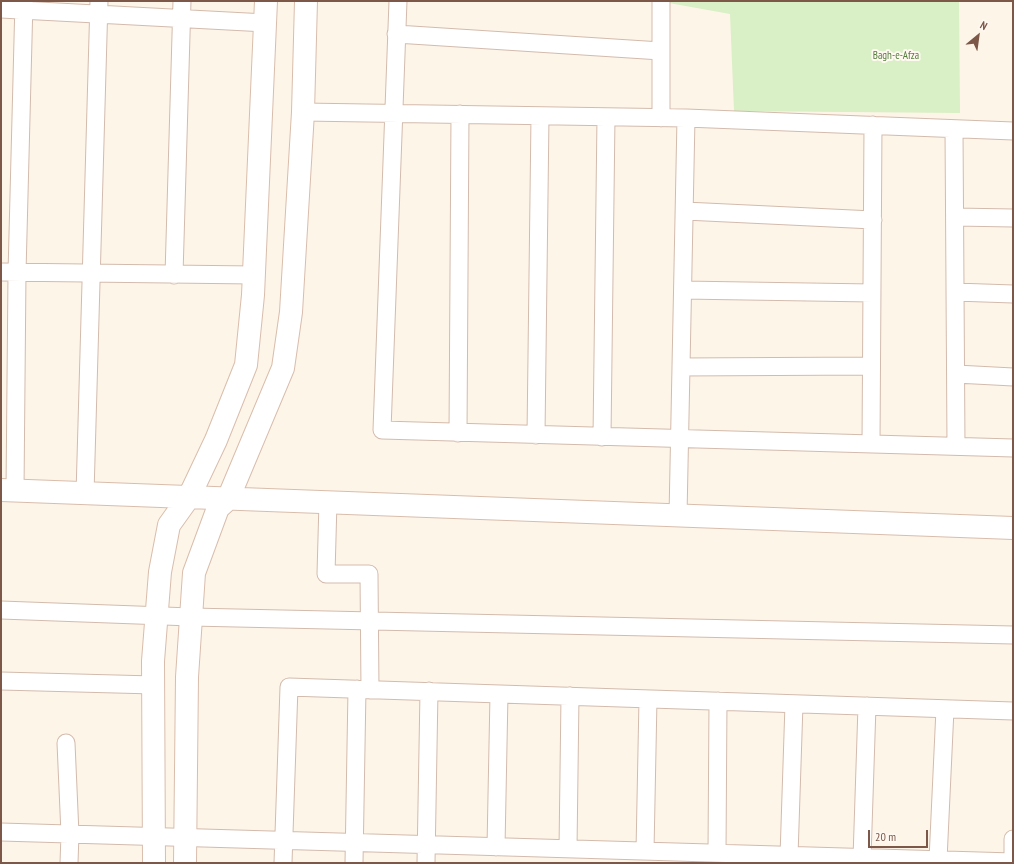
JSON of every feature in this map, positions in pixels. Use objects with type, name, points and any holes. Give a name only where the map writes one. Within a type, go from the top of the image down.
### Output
[{"type":"main road","points":[[154,863],[154,685],[160,572],[169,525],[189,497],[216,440],[246,365],[254,275],[266,1]]},
{"type":"main road","points":[[185,863],[187,677],[194,573],[218,508],[228,499],[283,368],[291,312],[303,112],[306,1]]},
{"type":"main road","points":[[8,490],[1013,528]]},
{"type":"street","points":[[174,274],[182,1]]},
{"type":"street","points":[[398,1],[382,430],[1013,448]]},
{"type":"street","points":[[661,1],[661,118]]},
{"type":"street","points":[[1,9],[24,6],[98,7],[181,18],[266,22]]},
{"type":"street","points":[[8,490],[9,273],[24,6]]},
{"type":"street","points":[[85,494],[98,7]]},
{"type":"street","points":[[396,34],[661,51]]},
{"type":"street","points":[[303,112],[686,118],[1013,131]]},
{"type":"street","points":[[458,433],[460,114]]},
{"type":"street","points":[[536,435],[540,116]]},
{"type":"street","points":[[602,437],[606,117]]},
{"type":"street","points":[[678,516],[686,118]]},
{"type":"street","points":[[871,444],[873,125]]},
{"type":"street","points":[[954,129],[956,446]]},
{"type":"street","points":[[684,211],[873,220]]},
{"type":"street","points":[[955,217],[1013,218]]},
{"type":"street","points":[[9,273],[254,275]]},
{"type":"street","points":[[683,290],[872,293]]},
{"type":"street","points":[[955,292],[1013,294]]},
{"type":"street","points":[[681,367],[871,366]]},
{"type":"street","points":[[956,374],[1013,377]]},
{"type":"street","points":[[328,502],[326,574],[370,574],[370,620],[363,689],[354,863]]},
{"type":"street","points":[[1,610],[191,617],[1013,635]]},
{"type":"street","points":[[1,681],[154,685]]},
{"type":"street","points":[[283,863],[289,687],[1013,711]]},
{"type":"street","points":[[426,863],[429,691]]},
{"type":"street","points":[[496,846],[499,694]]},
{"type":"street","points":[[568,849],[570,696]]},
{"type":"street","points":[[645,851],[648,699]]},
{"type":"street","points":[[716,853],[718,701]]},
{"type":"street","points":[[789,856],[794,704]]},
{"type":"street","points":[[862,858],[867,706]]},
{"type":"street","points":[[938,860],[945,709]]},
{"type":"street","points":[[66,742],[70,834],[69,863]]},
{"type":"street","points":[[1,832],[716,853],[746,859],[789,856],[830,860],[862,858],[902,861],[938,860],[974,862],[1013,862],[1013,839]]},
{"type":"green space","name":"Bagh-e-Afza","points":[[669,1],[959,1],[960,113],[734,111],[730,14],[669,3]]}]
